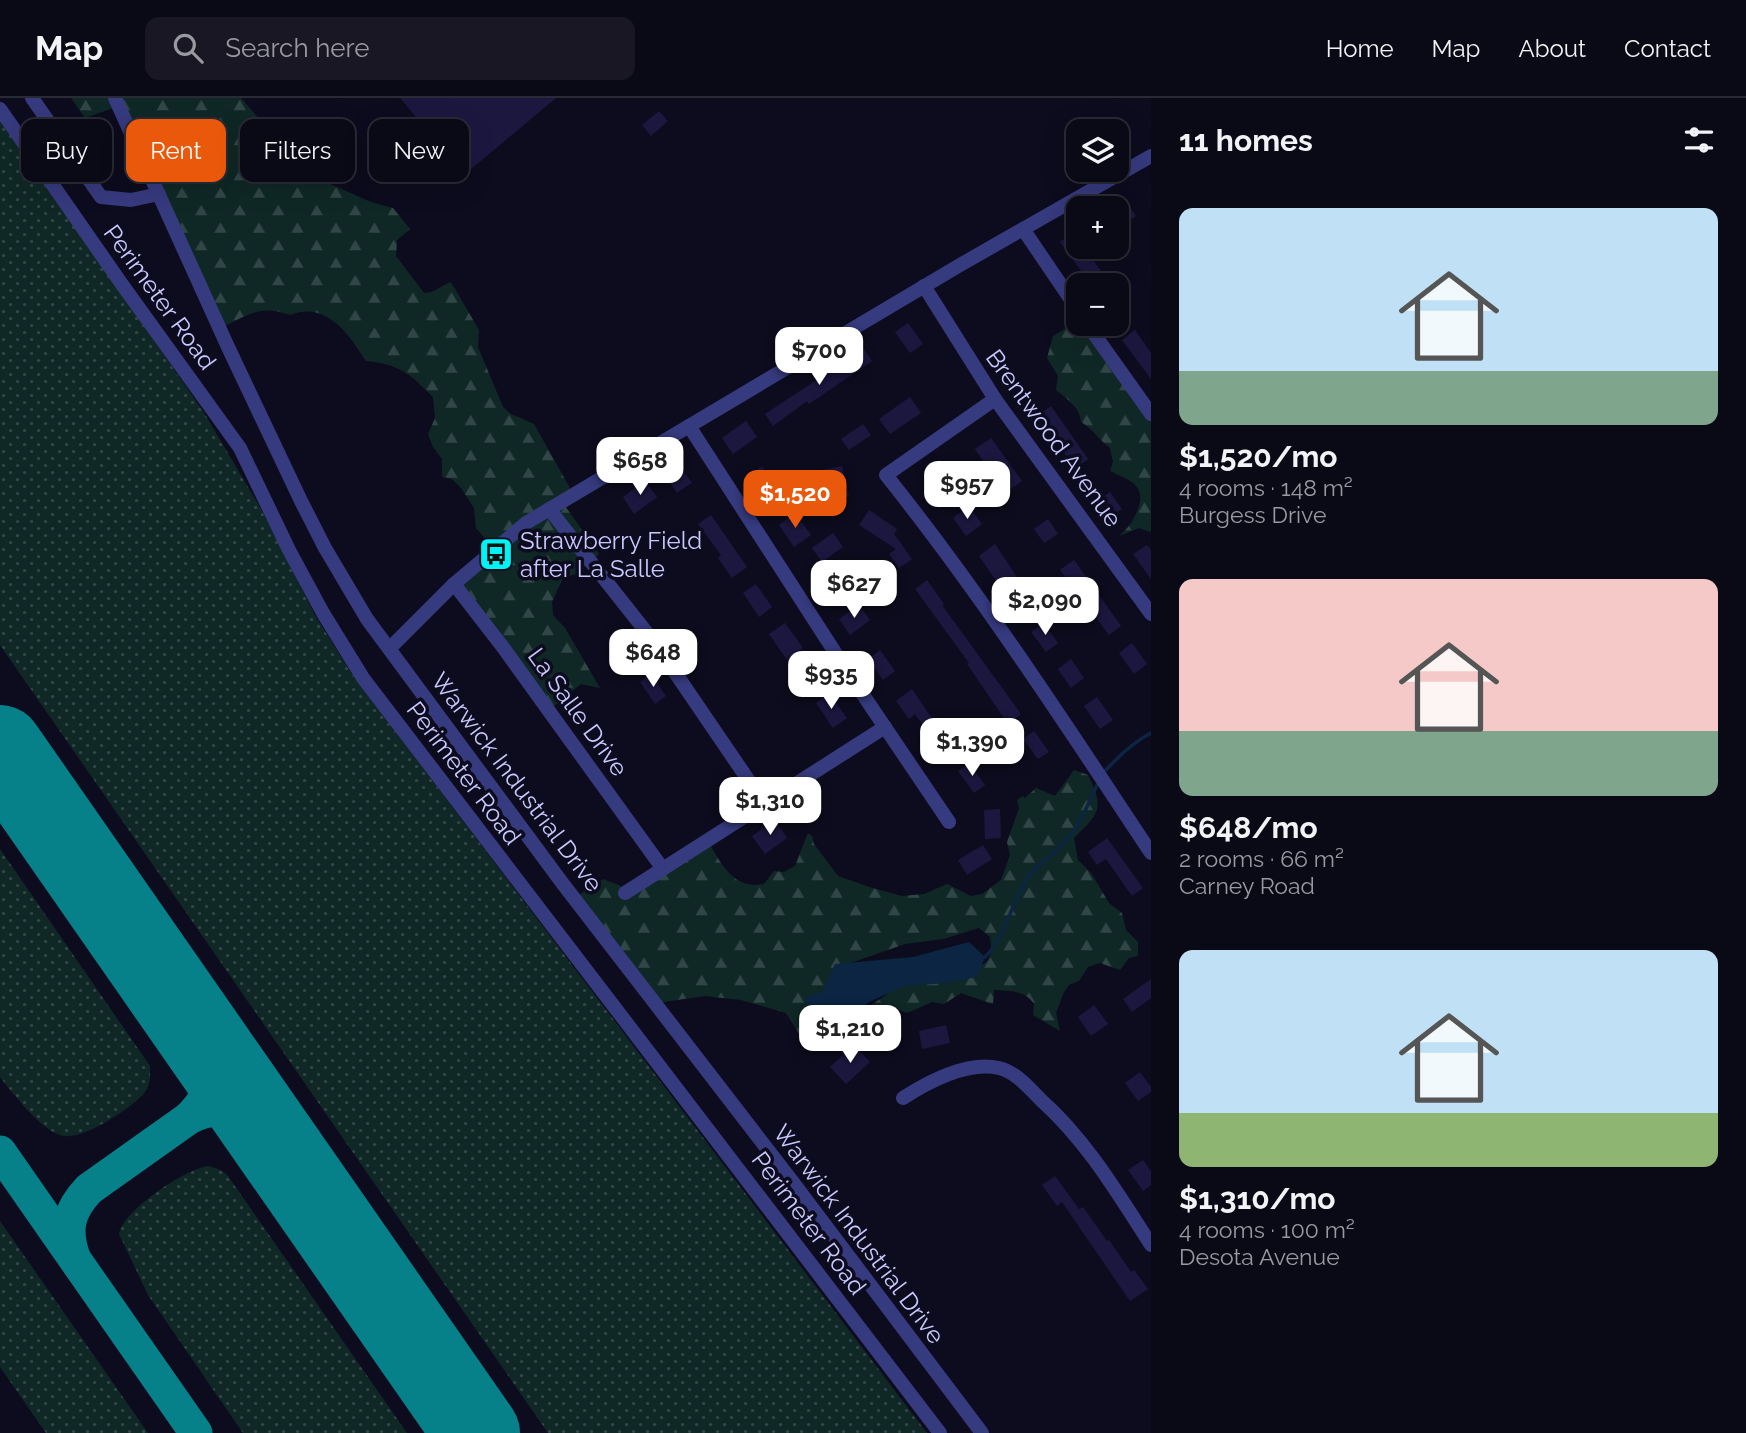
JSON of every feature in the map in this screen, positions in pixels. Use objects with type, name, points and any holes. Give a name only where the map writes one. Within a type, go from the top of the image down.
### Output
[{"type":"street","points":[[32,98],[101,197],[131,200],[159,194]]},
{"type":"street","name":"Warwick Industrial Drive","points":[[115,98],[301,501],[356,601],[563,884],[982,1433]]},
{"type":"street","name":"Perimeter Road","points":[[0,109],[240,448],[289,550],[363,678],[940,1433]]},
{"type":"street","points":[[390,648],[454,584],[508,537],[549,509],[924,286],[1023,229],[1149,163]]},
{"type":"street","points":[[1023,229],[1066,292]]},
{"type":"street","name":"Brentwood Avenue","points":[[924,286],[995,399],[1151,614]]},
{"type":"street","points":[[1096,336],[1151,414]]},
{"type":"street","points":[[995,399],[886,475],[923,522],[1008,642],[1151,853]]},
{"type":"street","points":[[689,426],[949,821]]},
{"type":"street","points":[[549,509],[655,643],[764,803]]},
{"type":"street","name":"La Salle Drive","points":[[454,584],[510,656],[663,869]]},
{"type":"street","points":[[625,893],[885,727]]},
{"type":"street","points":[[904,1098],[937,1079],[954,1073],[992,1068],[1012,1074],[1051,1107],[1072,1131],[1151,1245]]},
{"type":"green space","points":[[71,98],[241,98],[259,119],[240,119],[240,182],[326,182],[371,202],[393,208],[410,229],[397,240],[396,256],[424,293],[432,292],[450,282],[454,287],[479,330],[478,347],[503,407],[511,414],[534,424],[571,490],[563,503],[599,554],[576,574],[563,578],[552,602],[553,615],[565,628],[600,688],[581,684],[554,706],[459,582],[495,550],[476,528],[474,508],[461,488],[452,479],[442,477],[442,459],[428,434],[435,418],[433,397],[418,382],[396,368],[366,361],[336,323],[315,312],[290,315],[270,311],[254,312],[220,328],[151,182],[226,182],[226,119],[126,119],[126,128],[116,107],[85,118]]},
{"type":"green space","points":[[0,119],[21,149],[21,182],[44,182],[203,411],[261,509],[316,617],[353,676],[927,1433],[548,1433],[0,645]]},
{"type":"green space","points":[[1066,328],[1066,336],[1096,336],[1151,414],[1151,532],[1139,528],[1119,536],[1138,509],[1140,494],[1134,484],[1110,471],[1113,462],[1110,448],[1081,422],[1076,408],[1056,390],[1058,376],[1047,358],[1053,336]]},
{"type":"green space","points":[[1074,770],[1088,775],[1098,803],[1094,816],[1074,838],[1078,860],[1091,873],[1109,903],[1122,913],[1126,930],[1138,942],[1138,956],[1129,958],[1120,970],[1100,963],[1088,967],[1079,981],[1069,985],[1056,1013],[1060,1031],[1033,1015],[1034,1004],[1026,996],[1017,992],[994,990],[993,1004],[961,993],[944,1004],[932,1002],[907,1013],[895,1009],[876,1012],[861,1035],[833,1027],[820,1029],[809,1050],[786,1013],[741,1000],[705,996],[656,1003],[576,897],[603,879],[631,890],[709,843],[730,874],[745,883],[764,884],[774,871],[784,872],[795,866],[808,833],[838,876],[869,887],[902,896],[924,894],[947,884],[971,896],[982,894],[1001,880],[1010,855],[1007,842],[1019,808],[1017,800],[1023,796],[1025,798],[1036,788],[1055,796]],"holes":[[[979,928],[990,937],[990,955],[985,963],[965,972],[905,985],[852,1014],[836,968],[905,944],[943,939]]]},
{"type":"green space","points":[[0,849],[150,1066],[148,1086],[139,1099],[119,1114],[84,1133],[64,1136],[47,1128],[29,1112],[0,1077]]},
{"type":"green space","points":[[209,1166],[228,1176],[407,1433],[243,1433],[148,1295],[119,1234],[131,1214],[156,1192],[186,1174]]},
{"type":"green space","points":[[0,1221],[148,1433],[46,1433],[0,1367]]},
{"type":"water","points":[[969,942],[985,957],[977,977],[947,983],[904,986],[869,1002],[841,1023],[823,1016],[803,999],[823,991],[835,964],[913,957]]},
{"type":"building","points":[[400,98],[556,98],[469,171],[469,119],[417,119]]},
{"type":"building","points":[[659,111],[668,121],[651,136],[642,125]]},
{"type":"building","points":[[1129,206],[1136,216],[1129,221]]},
{"type":"building","points":[[1066,238],[1066,250],[1060,242]]},
{"type":"building","points":[[1072,259],[1093,259],[1102,273],[1080,273]]},
{"type":"building","points":[[908,323],[923,344],[910,353],[895,332]]},
{"type":"building","points":[[1135,330],[1151,353],[1151,379],[1122,340]]},
{"type":"building","points":[[864,349],[872,361],[809,404],[807,401],[773,426],[765,414]]},
{"type":"building","points":[[910,397],[921,413],[890,434],[879,419]]},
{"type":"building","points":[[1051,406],[1088,459],[1075,468],[1037,416]]},
{"type":"building","points":[[746,421],[757,437],[733,454],[722,438]]},
{"type":"building","points":[[863,424],[871,435],[849,450],[841,439]]},
{"type":"building","points":[[991,438],[1022,481],[1008,491],[975,449]]},
{"type":"building","points":[[676,461],[692,483],[677,493],[662,471]]},
{"type":"building","points":[[762,466],[783,497],[768,508],[747,477]]},
{"type":"building","points":[[842,466],[849,496],[827,501],[821,470]]},
{"type":"building","points":[[948,470],[956,482],[938,495],[930,483]]},
{"type":"building","points":[[645,481],[657,497],[634,514],[623,497]]},
{"type":"building","points":[[1110,492],[1122,509],[1108,519],[1096,502]]},
{"type":"building","points":[[969,506],[982,524],[966,536],[953,518]]},
{"type":"building","points":[[869,510],[897,529],[894,534],[912,559],[899,568],[889,554],[896,549],[859,525]]},
{"type":"building","points":[[795,513],[811,535],[794,547],[779,525]]},
{"type":"building","points":[[711,515],[747,567],[732,578],[718,558],[721,555],[698,524]]},
{"type":"building","points":[[1048,519],[1058,534],[1044,543],[1034,529]]},
{"type":"building","points":[[833,533],[843,547],[822,562],[812,548]]},
{"type":"building","points":[[995,544],[1035,604],[1020,615],[979,556]]},
{"type":"building","points":[[1147,545],[1151,550],[1151,579],[1133,554]]},
{"type":"building","points":[[1074,560],[1121,626],[1109,635],[1060,570]]},
{"type":"building","points":[[927,580],[1021,714],[1008,724],[967,664],[969,663],[915,589]]},
{"type":"building","points":[[756,584],[772,607],[759,617],[743,593]]},
{"type":"building","points":[[859,605],[870,620],[850,635],[839,619]]},
{"type":"building","points":[[785,623],[803,648],[787,660],[769,634]]},
{"type":"building","points":[[1044,623],[1058,643],[1046,652],[1031,632]]},
{"type":"building","points":[[1132,643],[1147,664],[1134,674],[1119,653]]},
{"type":"building","points":[[880,650],[895,671],[883,680],[868,659]]},
{"type":"building","points":[[1071,659],[1084,678],[1071,688],[1058,669]]},
{"type":"building","points":[[651,674],[666,696],[655,704],[640,682]]},
{"type":"building","points":[[912,689],[933,720],[937,718],[956,744],[942,753],[915,714],[909,719],[896,701]]},
{"type":"building","points":[[829,693],[847,718],[833,728],[816,703]]},
{"type":"building","points":[[1097,697],[1113,720],[1100,729],[1084,706]]},
{"type":"building","points":[[1034,731],[1049,752],[1038,759],[1023,739]]},
{"type":"building","points":[[969,763],[985,785],[974,793],[958,771]]},
{"type":"building","points":[[1000,809],[1001,838],[985,839],[984,810]]},
{"type":"building","points":[[775,820],[787,838],[765,854],[752,836]]},
{"type":"building","points":[[1107,838],[1143,888],[1132,896],[1106,859],[1097,865],[1088,852]]},
{"type":"building","points":[[983,845],[992,859],[967,875],[958,860]]},
{"type":"building","points":[[1151,979],[1151,998],[1132,1012],[1123,999]]},
{"type":"building","points":[[1094,1005],[1108,1024],[1091,1036],[1078,1017]]},
{"type":"building","points":[[946,1025],[950,1043],[922,1049],[919,1031]]},
{"type":"building","points":[[854,1045],[870,1062],[846,1084],[830,1067]]},
{"type":"building","points":[[1140,1072],[1151,1087],[1151,1092],[1138,1101],[1125,1083]]},
{"type":"building","points":[[1143,1160],[1151,1171],[1151,1185],[1143,1191],[1128,1170]]},
{"type":"building","points":[[1055,1176],[1079,1209],[1083,1207],[1131,1272],[1134,1270],[1148,1289],[1130,1301],[1062,1202],[1057,1206],[1042,1185]]},
{"type":"waterway","points":[[1103,773],[1126,751],[1151,733]]},
{"type":"waterway","points":[[985,957],[999,939],[1028,877],[1072,833],[1098,783]]},
{"type":"taxiway","points":[[189,1118],[205,1098],[211,1080],[209,1061],[200,1037]]},
{"type":"taxiway","points":[[74,1257],[69,1238],[70,1220],[82,1197],[89,1189],[189,1118],[210,1111],[230,1111],[248,1118],[266,1132]]},
{"type":"taxiway","points":[[0,1152],[196,1433]]},
{"type":"runway","points":[[0,748],[477,1433]]},
{"type":"place","name":"Strawberry Field after La Salle","points":[[496,554]]}]
